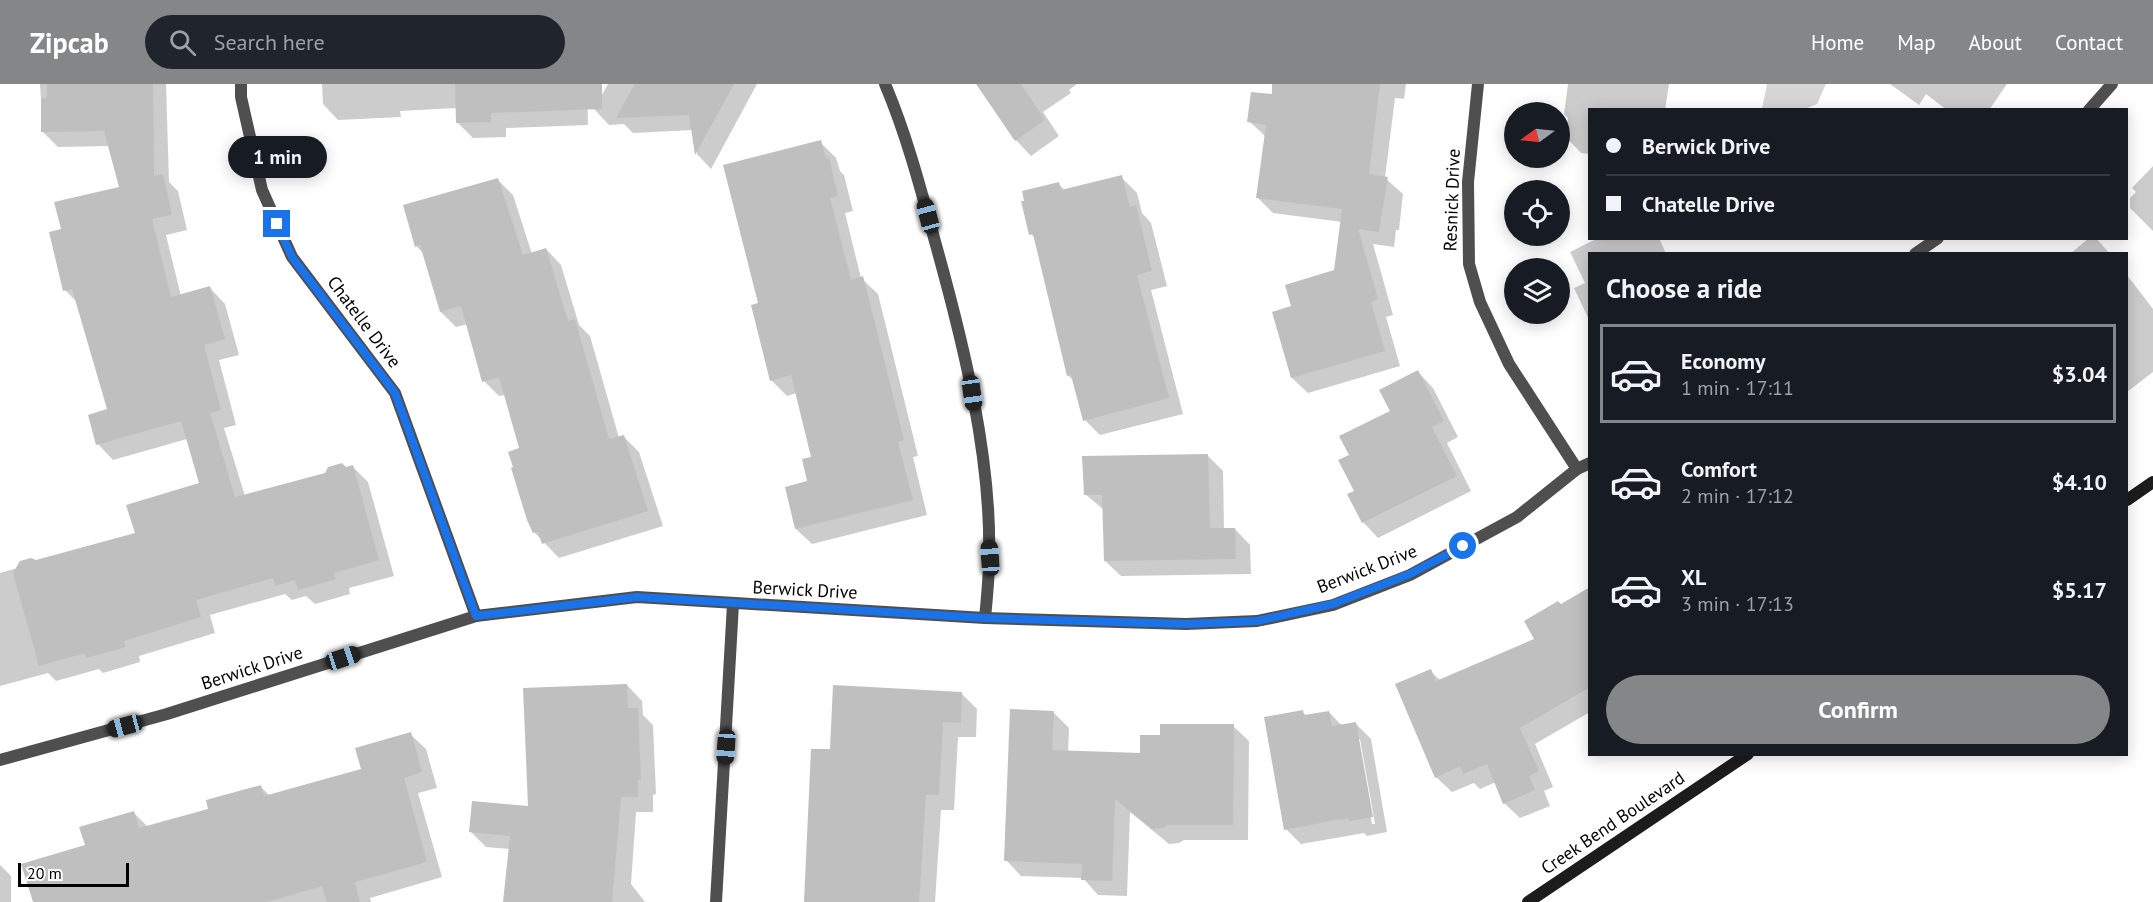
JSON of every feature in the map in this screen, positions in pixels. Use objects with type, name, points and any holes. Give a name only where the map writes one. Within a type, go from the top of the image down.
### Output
[{"type":"street","name":"Chatelle Drive","points":[[241,84],[241,98],[262,190],[292,257],[395,393],[476,616]]},
{"type":"street","points":[[885,84],[905,132],[952,301],[972,393],[985,489],[990,558],[985,618]]},
{"type":"street","name":"Resnick Drive","points":[[1478,84],[1468,182],[1468,264],[1480,302],[1509,364],[1577,469]]},
{"type":"street","points":[[2091,108],[2112,84]]},
{"type":"street","points":[[1918,252],[1935,240]]},
{"type":"street","name":"Berwick Drive","points":[[0,760],[167,714],[476,616],[637,597],[985,618],[1209,623],[1257,621],[1333,604],[1410,574],[1516,517],[1577,469],[1588,464]]},
{"type":"street","points":[[2128,499],[2153,482]]},
{"type":"street","points":[[716,902],[733,604]]},
{"type":"street","name":"Creek Bend Boulevard","points":[[1528,902],[1745,756]]},
{"type":"shaded area","points":[[1767,84],[1826,84],[1817,104],[1807,108],[1762,108]]},
{"type":"building","points":[[47,84],[153,84],[154,176],[163,174],[172,215],[152,219],[171,297],[210,286],[225,339],[204,345],[221,410],[210,413],[235,497],[325,473],[328,467],[342,463],[346,467],[353,465],[379,560],[334,573],[336,579],[298,590],[295,580],[275,586],[273,578],[196,600],[201,617],[124,641],[126,647],[86,658],[85,653],[39,666],[13,573],[20,561],[31,558],[36,560],[135,533],[126,505],[199,483],[181,421],[96,445],[88,415],[107,409],[72,289],[63,291],[49,232],[61,229],[54,202],[119,187],[104,131],[41,132],[41,99],[47,98]]},
{"type":"building","points":[[455,84],[602,84],[602,109],[491,113],[491,122],[456,123]]},
{"type":"building","points":[[635,84],[734,84],[695,155],[689,115],[616,118]]},
{"type":"building","points":[[976,84],[1021,84],[1045,120],[1015,141]]},
{"type":"building","points":[[1272,84],[1380,84],[1369,174],[1388,177],[1379,232],[1358,229],[1378,299],[1371,302],[1385,351],[1291,378],[1272,312],[1291,306],[1285,285],[1334,270],[1342,209],[1256,198],[1266,125],[1247,122],[1251,92],[1272,94]]},
{"type":"building","points":[[821,140],[826,159],[829,158],[838,196],[830,198],[851,280],[863,276],[869,299],[904,440],[898,442],[913,500],[795,529],[785,487],[807,481],[802,459],[811,457],[791,375],[770,381],[751,305],[758,303],[723,165]]},
{"type":"building","points":[[1122,175],[1130,207],[1136,205],[1152,271],[1137,275],[1169,398],[1083,421],[1071,375],[1067,376],[1033,234],[1029,235],[1021,201],[1024,201],[1022,191],[1059,182],[1061,190]]},
{"type":"building","points":[[498,178],[523,255],[546,248],[568,321],[575,319],[609,439],[624,435],[648,511],[542,544],[538,532],[533,533],[527,520],[511,468],[513,467],[508,452],[519,448],[499,377],[482,382],[461,306],[440,312],[420,245],[415,247],[403,205]]},
{"type":"building","points":[[1418,370],[1444,421],[1432,427],[1457,476],[1362,523],[1347,494],[1354,491],[1338,460],[1349,455],[1339,436],[1390,411],[1379,390]]},
{"type":"building","points":[[1208,454],[1210,528],[1235,528],[1236,559],[1104,561],[1102,495],[1084,495],[1082,456]]},
{"type":"building","points":[[1588,588],[1588,688],[1520,728],[1539,771],[1529,776],[1535,790],[1503,804],[1487,764],[1463,774],[1460,766],[1435,778],[1395,684],[1431,669],[1436,681],[1534,639],[1524,621],[1558,601],[1561,604]]},
{"type":"building","points":[[627,684],[628,708],[638,708],[641,779],[638,780],[638,797],[621,797],[612,902],[503,902],[510,836],[469,832],[472,801],[528,806],[523,688]]},
{"type":"building","points":[[833,685],[962,692],[961,723],[943,722],[939,795],[926,795],[919,902],[804,902],[811,749],[830,749]]},
{"type":"building","points":[[1010,709],[1054,711],[1052,750],[1140,753],[1140,735],[1160,735],[1160,724],[1234,724],[1233,825],[1168,825],[1152,829],[1115,799],[1112,881],[1081,880],[1082,864],[1004,861]]},
{"type":"building","points":[[1303,710],[1304,715],[1329,711],[1332,726],[1356,722],[1373,817],[1350,821],[1347,818],[1284,830],[1264,717]]},
{"type":"building","points":[[411,732],[422,772],[404,778],[427,862],[355,882],[360,902],[327,902],[322,886],[267,902],[33,902],[21,864],[85,845],[79,827],[134,811],[139,828],[208,809],[206,800],[261,785],[264,796],[361,769],[355,748]]},
{"type":"route","points":[[277,224],[292,257],[395,393],[476,616],[637,597],[985,618],[1186,624],[1257,621],[1333,604],[1410,574],[1463,546]]}]
